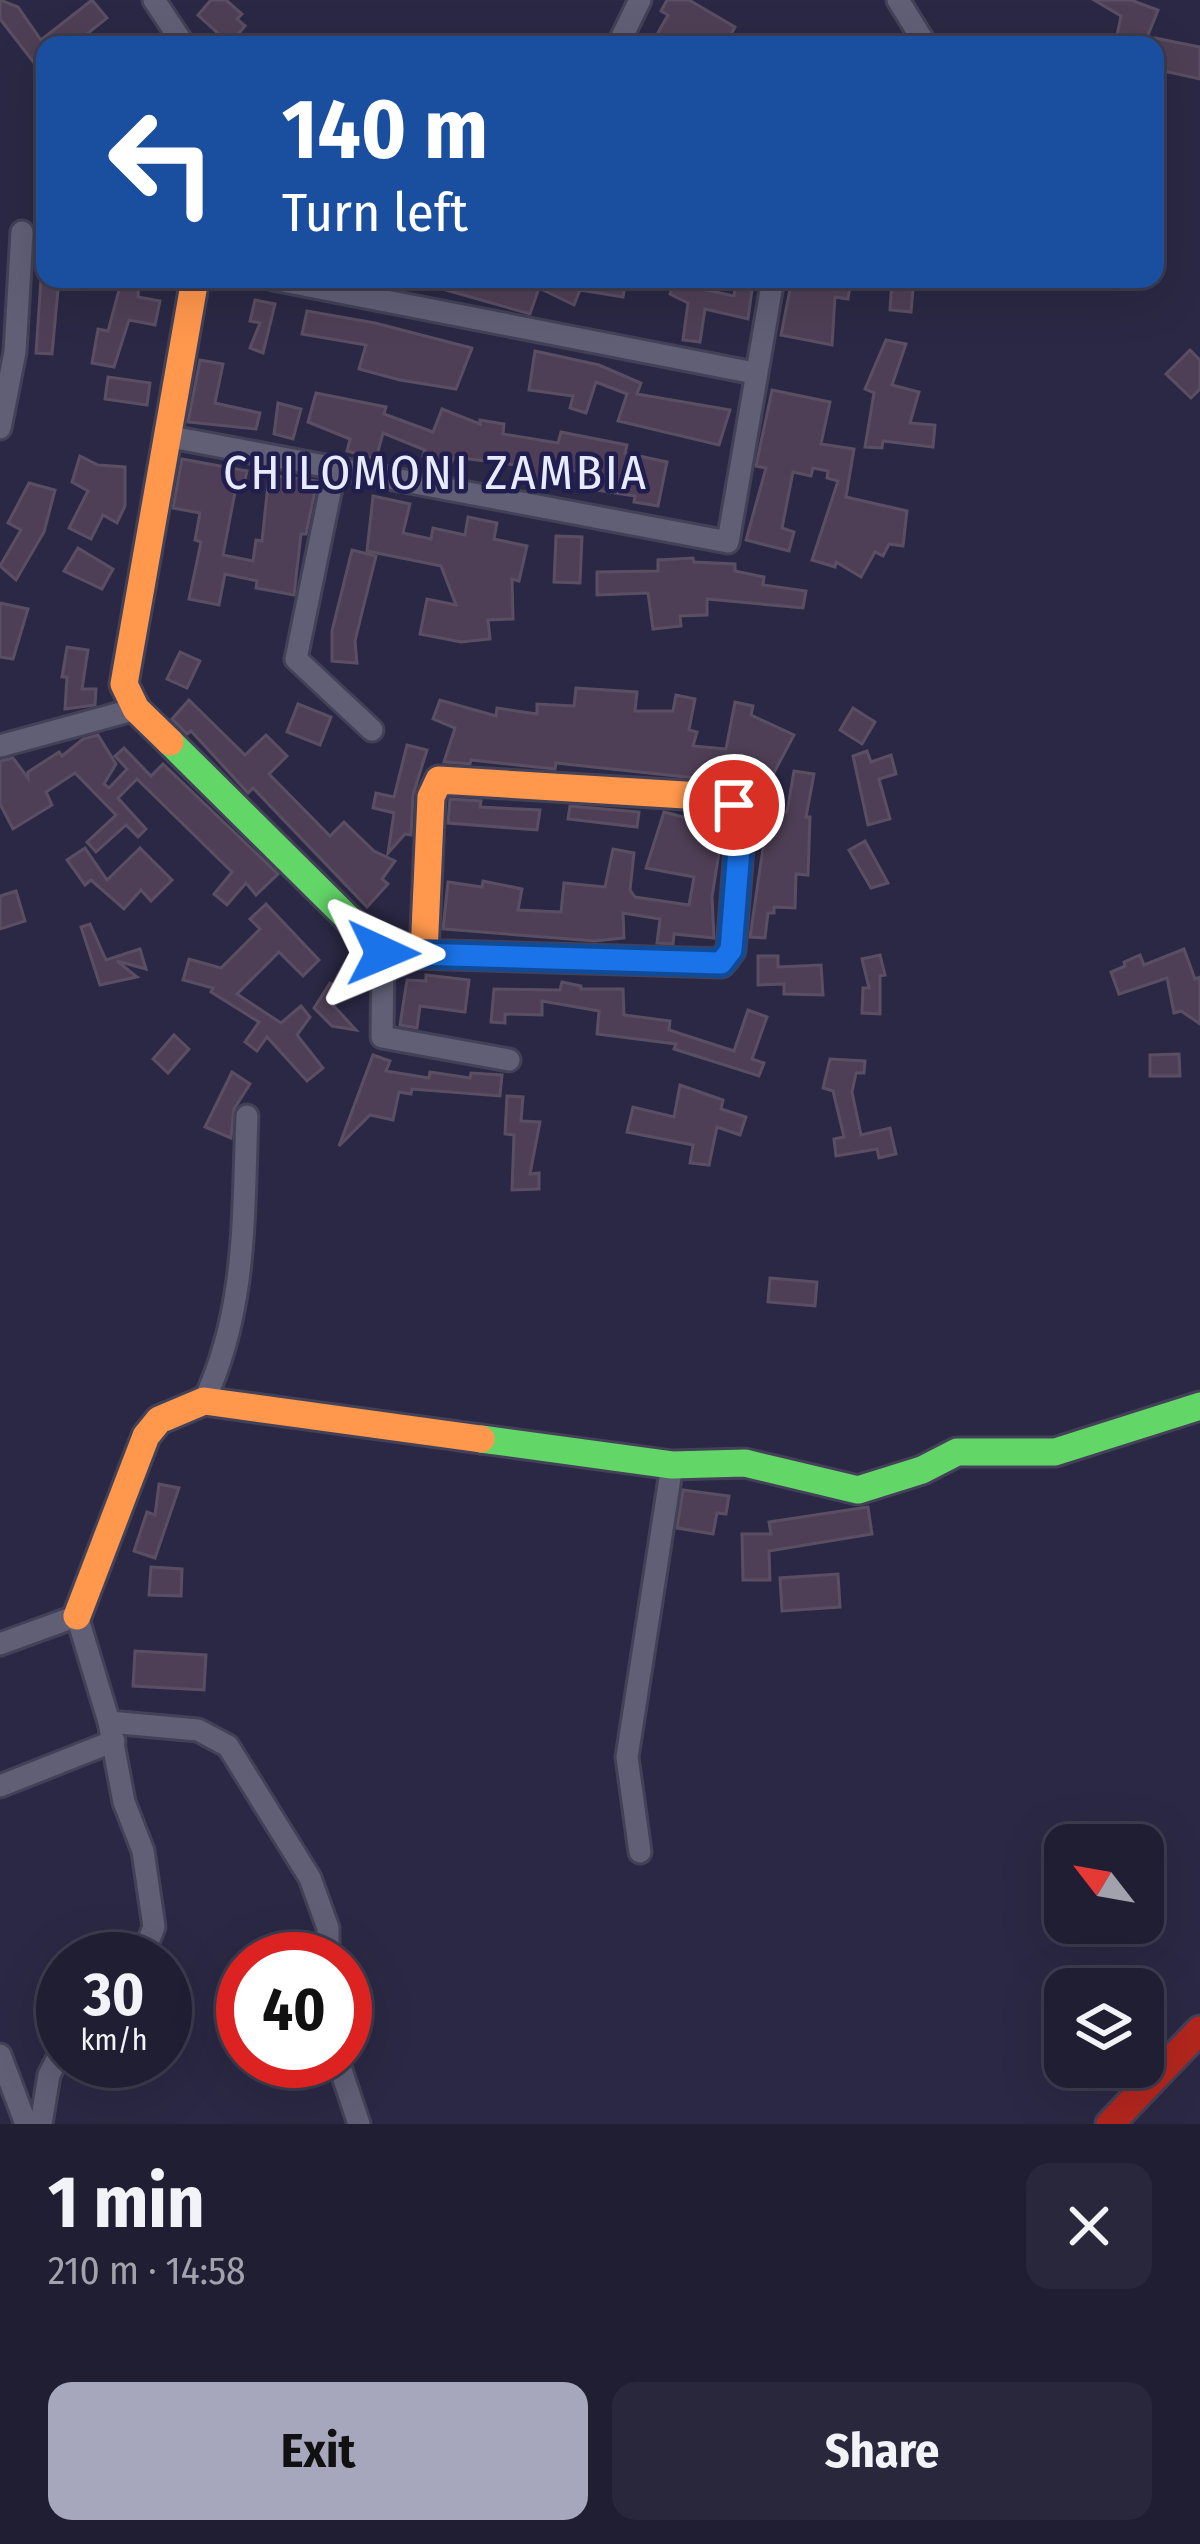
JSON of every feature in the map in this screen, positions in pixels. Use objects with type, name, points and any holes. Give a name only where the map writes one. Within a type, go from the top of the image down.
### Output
[{"type":"street","points":[[154,0],[178,36]]},
{"type":"street","points":[[622,36],[640,0]]},
{"type":"street","points":[[898,0],[920,36]]},
{"type":"street","points":[[0,428],[15,352],[22,232]]},
{"type":"street","points":[[193,288],[124,684],[136,709],[383,953],[721,963],[731,950],[741,824],[738,812],[718,797],[440,780],[431,797],[424,953]]},
{"type":"street","points":[[319,288],[754,373]]},
{"type":"street","points":[[166,436],[728,542],[771,288]]},
{"type":"street","points":[[335,468],[296,659],[372,730]]},
{"type":"street","points":[[0,746],[136,709]]},
{"type":"street","points":[[383,953],[382,1037],[509,1060]]},
{"type":"street","points":[[204,1401],[232,1330],[243,1238],[247,1116]]},
{"type":"street","points":[[152,1932],[143,1851],[124,1802],[112,1731],[77,1616],[146,1436],[159,1420],[204,1401],[672,1465],[745,1463],[858,1490],[922,1470],[957,1452],[1055,1452],[1200,1406]]},
{"type":"street","points":[[640,1852],[627,1757],[672,1465]]},
{"type":"street","points":[[0,1644],[77,1616]]},
{"type":"street","points":[[0,1786],[112,1731],[198,1730],[229,1746],[310,1878],[328,1932]]},
{"type":"street","points":[[1110,2124],[1200,2030]]},
{"type":"street","points":[[0,2055],[26,2124]]},
{"type":"street","points":[[41,2124],[47,2088]]},
{"type":"street","points":[[347,2088],[359,2124]]},
{"type":"building","points":[[0,0],[18,7],[38,36],[36,65],[0,19]]},
{"type":"building","points":[[92,0],[107,18],[84,36],[46,36]]},
{"type":"building","points":[[211,0],[226,0],[242,14],[237,19],[245,26],[237,36],[221,36],[198,15]]},
{"type":"building","points":[[667,0],[689,0],[735,27],[730,36],[656,36],[668,15],[661,11]]},
{"type":"building","points":[[1094,0],[1131,0],[1158,10],[1148,36],[1117,36],[1121,16]]},
{"type":"building","points":[[1164,40],[1200,47],[1200,79],[1164,71]]},
{"type":"building","points":[[40,288],[58,288],[52,354],[36,353]]},
{"type":"building","points":[[120,288],[138,288],[138,297],[160,301],[155,325],[129,320],[114,367],[92,363],[98,329],[108,331]]},
{"type":"building","points":[[439,288],[539,288],[530,314]]},
{"type":"building","points":[[539,288],[624,288],[623,297],[580,290],[574,305]]},
{"type":"building","points":[[673,288],[701,288],[734,296],[735,288],[752,290],[748,319],[705,309],[700,342],[683,340],[688,303],[670,294]]},
{"type":"building","points":[[790,288],[850,288],[848,299],[835,297],[832,345],[781,335]]},
{"type":"building","points":[[891,288],[913,288],[911,312],[890,310]]},
{"type":"building","points":[[255,300],[275,304],[263,353],[250,348],[260,323],[250,321]]},
{"type":"building","points":[[307,311],[472,348],[456,389],[400,380],[359,369],[366,345],[302,334]]},
{"type":"building","points":[[886,340],[906,344],[892,385],[919,392],[910,423],[935,425],[933,447],[883,441],[882,448],[865,447],[874,393],[865,389]]},
{"type":"building","points":[[1190,350],[1200,360],[1200,389],[1191,398],[1166,374]]},
{"type":"building","points":[[535,351],[599,365],[641,383],[637,394],[730,410],[719,445],[618,421],[627,394],[596,382],[586,413],[570,408],[573,396],[529,390]]},
{"type":"building","points":[[200,360],[223,364],[215,403],[260,413],[256,429],[188,422]]},
{"type":"building","points":[[108,377],[150,383],[147,405],[105,399]]},
{"type":"building","points":[[772,390],[830,402],[821,444],[854,449],[846,497],[907,511],[903,546],[889,544],[883,556],[875,552],[861,577],[836,562],[835,567],[812,560],[838,481],[827,478],[828,471],[813,468],[811,476],[793,472],[782,528],[794,532],[789,551],[746,540],[766,468],[756,466]]},
{"type":"building","points":[[316,393],[386,407],[384,414],[433,432],[442,409],[480,424],[480,420],[504,424],[503,434],[558,443],[561,432],[627,445],[625,453],[667,462],[658,506],[634,502],[635,496],[589,489],[592,474],[547,466],[544,487],[513,482],[516,465],[454,457],[451,463],[442,459],[440,463],[423,456],[425,450],[383,433],[376,459],[347,451],[350,439],[308,422]]},
{"type":"building","points":[[278,403],[301,409],[293,439],[274,434]]},
{"type":"building","points":[[80,456],[98,465],[125,467],[125,506],[117,523],[103,515],[91,539],[69,528],[88,491],[72,482]]},
{"type":"building","points":[[182,459],[247,471],[243,488],[236,487],[223,555],[253,561],[256,540],[262,541],[269,475],[317,481],[306,534],[301,534],[294,595],[256,588],[257,581],[225,574],[219,605],[189,599],[201,542],[195,540],[200,513],[173,508]]},
{"type":"building","points":[[29,483],[55,490],[44,532],[16,580],[0,566],[21,530],[8,523]]},
{"type":"building","points":[[373,496],[410,504],[403,533],[431,539],[433,528],[465,535],[468,517],[497,523],[494,539],[527,546],[519,581],[512,579],[513,619],[488,620],[490,639],[461,642],[420,634],[427,599],[456,605],[441,566],[367,551]]},
{"type":"building","points":[[556,536],[582,537],[580,583],[554,582]]},
{"type":"building","points":[[78,548],[113,569],[102,589],[64,571]]},
{"type":"building","points":[[352,550],[376,556],[355,641],[357,663],[332,661],[332,631]]},
{"type":"building","points":[[693,558],[694,562],[735,564],[735,571],[764,577],[763,585],[806,591],[803,608],[707,599],[707,615],[680,616],[681,626],[653,629],[648,593],[597,595],[597,572],[658,571],[658,560]]},
{"type":"building","points":[[0,603],[28,609],[13,659],[0,657]]},
{"type":"building","points":[[67,647],[88,650],[82,689],[96,689],[95,705],[65,709],[67,677],[62,677]]},
{"type":"building","points":[[180,652],[200,661],[187,688],[167,679]]},
{"type":"building","points":[[576,688],[637,692],[635,711],[673,711],[676,695],[695,699],[689,730],[697,732],[693,746],[726,749],[735,702],[753,706],[751,715],[794,735],[769,782],[739,766],[737,777],[697,773],[696,778],[556,763],[555,769],[471,760],[470,764],[444,762],[455,728],[433,719],[440,700],[496,716],[497,708],[537,714],[537,704],[574,706]]},
{"type":"building","points":[[189,700],[245,755],[266,735],[287,756],[269,774],[330,836],[344,822],[374,851],[395,861],[382,879],[388,884],[367,907],[253,788],[248,793],[191,731],[187,734],[172,719]]},
{"type":"building","points":[[298,704],[331,717],[320,745],[287,732]]},
{"type":"building","points":[[853,708],[875,722],[862,744],[840,730]]},
{"type":"building","points":[[98,735],[116,764],[104,784],[109,788],[127,769],[115,756],[124,748],[151,776],[163,764],[278,874],[256,895],[246,883],[227,905],[214,894],[232,872],[137,779],[118,798],[146,829],[138,837],[126,825],[96,852],[87,842],[116,815],[75,773],[46,792],[52,805],[13,829],[0,804],[0,761],[13,758],[28,778],[28,772],[59,752],[62,756],[83,739]]},
{"type":"building","points":[[407,745],[427,750],[413,795],[411,835],[405,834],[388,853],[394,813],[373,808],[376,793],[394,797]]},
{"type":"building","points":[[867,751],[871,762],[891,755],[896,774],[879,779],[890,819],[868,825],[853,756]]},
{"type":"building","points":[[794,771],[814,774],[806,817],[810,817],[808,875],[796,874],[795,908],[774,907],[774,913],[768,913],[765,938],[750,937],[764,841],[758,841],[759,811],[787,812]]},
{"type":"building","points":[[450,799],[481,801],[480,807],[540,810],[537,830],[448,823]]},
{"type":"building","points":[[570,806],[639,812],[637,827],[568,819]]},
{"type":"building","points":[[664,812],[723,827],[712,897],[714,938],[674,934],[673,944],[657,943],[660,919],[623,913],[624,938],[595,941],[443,929],[448,882],[482,887],[483,881],[522,889],[518,910],[561,912],[564,883],[605,887],[613,849],[634,853],[630,890],[635,897],[689,905],[694,877],[646,868]]},
{"type":"building","points":[[865,841],[888,883],[871,888],[849,850]]},
{"type":"building","points":[[85,848],[107,880],[140,848],[172,880],[151,901],[141,890],[124,909],[91,880],[85,885],[67,860]]},
{"type":"building","points":[[16,891],[25,921],[0,929],[0,896]]},
{"type":"building","points":[[266,904],[319,960],[303,976],[279,952],[237,994],[281,1023],[301,1006],[310,1017],[297,1035],[323,1068],[307,1081],[267,1037],[257,1051],[245,1042],[259,1022],[211,992],[213,988],[183,980],[189,959],[221,968],[260,929],[250,919]]},
{"type":"building","points":[[90,924],[106,960],[140,949],[146,969],[117,961],[137,977],[100,985],[81,927]]},
{"type":"building","points":[[1184,949],[1195,979],[1200,977],[1200,1024],[1181,1011],[1174,1013],[1167,978],[1119,994],[1111,972],[1125,966],[1124,962],[1140,955],[1144,965]]},
{"type":"building","points":[[880,955],[885,975],[880,976],[880,1014],[862,1013],[863,988],[869,988],[862,959]]},
{"type":"building","points":[[758,956],[778,956],[778,967],[821,965],[823,995],[784,994],[784,984],[758,985]]},
{"type":"building","points":[[426,975],[469,980],[465,1012],[420,1006],[417,1028],[400,1025],[407,980],[426,981]]},
{"type":"building","points":[[562,982],[581,989],[623,989],[624,1015],[670,1021],[669,1030],[734,1051],[748,1010],[767,1017],[752,1059],[764,1063],[759,1076],[674,1049],[676,1044],[597,1034],[599,1011],[542,1001],[542,1015],[505,1014],[505,1023],[491,1022],[494,989],[560,990]]},
{"type":"building","points":[[330,983],[341,990],[332,1004],[356,1030],[332,1026],[314,1008]]},
{"type":"building","points":[[174,1035],[189,1049],[168,1073],[153,1059]]},
{"type":"building","points":[[1179,1054],[1180,1076],[1150,1076],[1150,1055]]},
{"type":"building","points":[[373,1055],[390,1061],[386,1071],[429,1078],[430,1072],[470,1078],[471,1073],[502,1075],[500,1096],[399,1092],[393,1120],[370,1115],[339,1146]]},
{"type":"building","points":[[830,1059],[865,1061],[864,1073],[856,1073],[852,1092],[861,1135],[890,1128],[896,1154],[879,1158],[877,1149],[836,1156],[834,1139],[844,1137],[833,1091],[823,1088]]},
{"type":"building","points":[[232,1072],[250,1084],[234,1109],[231,1138],[205,1127]]},
{"type":"building","points":[[680,1085],[723,1100],[721,1109],[746,1117],[740,1135],[717,1127],[709,1165],[690,1163],[693,1145],[627,1132],[633,1107],[674,1117]]},
{"type":"building","points":[[507,1096],[523,1097],[521,1121],[540,1122],[530,1174],[539,1173],[539,1189],[512,1190],[514,1135],[505,1134]]},
{"type":"building","points":[[770,1278],[817,1282],[815,1306],[768,1302]]},
{"type":"building","points":[[159,1484],[179,1488],[155,1558],[134,1551],[147,1512],[155,1515]]},
{"type":"building","points":[[683,1490],[729,1496],[726,1514],[717,1513],[713,1534],[677,1528]]},
{"type":"building","points":[[868,1507],[872,1534],[769,1551],[770,1580],[743,1580],[742,1534],[771,1534],[769,1522]]},
{"type":"building","points":[[151,1567],[182,1569],[181,1596],[149,1595]]},
{"type":"building","points":[[838,1574],[840,1607],[782,1611],[780,1578]]},
{"type":"building","points":[[135,1651],[206,1655],[204,1690],[133,1686]]},
{"type":"traffic: fast","points":[[170,742],[383,953],[721,963],[725,958]]},
{"type":"traffic: fast","points":[[481,1439],[672,1465],[745,1463],[858,1490],[922,1470],[957,1452],[1055,1452],[1200,1406]]},
{"type":"traffic: slow","points":[[170,742],[136,709],[124,684],[193,288]]},
{"type":"traffic: slow","points":[[424,953],[431,797],[439,780],[718,797],[733,805],[741,824],[731,950],[725,958]]},
{"type":"traffic: slow","points":[[77,1616],[146,1436],[159,1420],[204,1401],[481,1439]]},
{"type":"traffic: jam","points":[[1110,2124],[1200,2030]]},
{"type":"district","name":"CHILOMONI ZAMBIA","points":[[436,472]]},
{"type":"route","points":[[383,953],[721,963],[731,950],[741,824],[734,805]]}]
